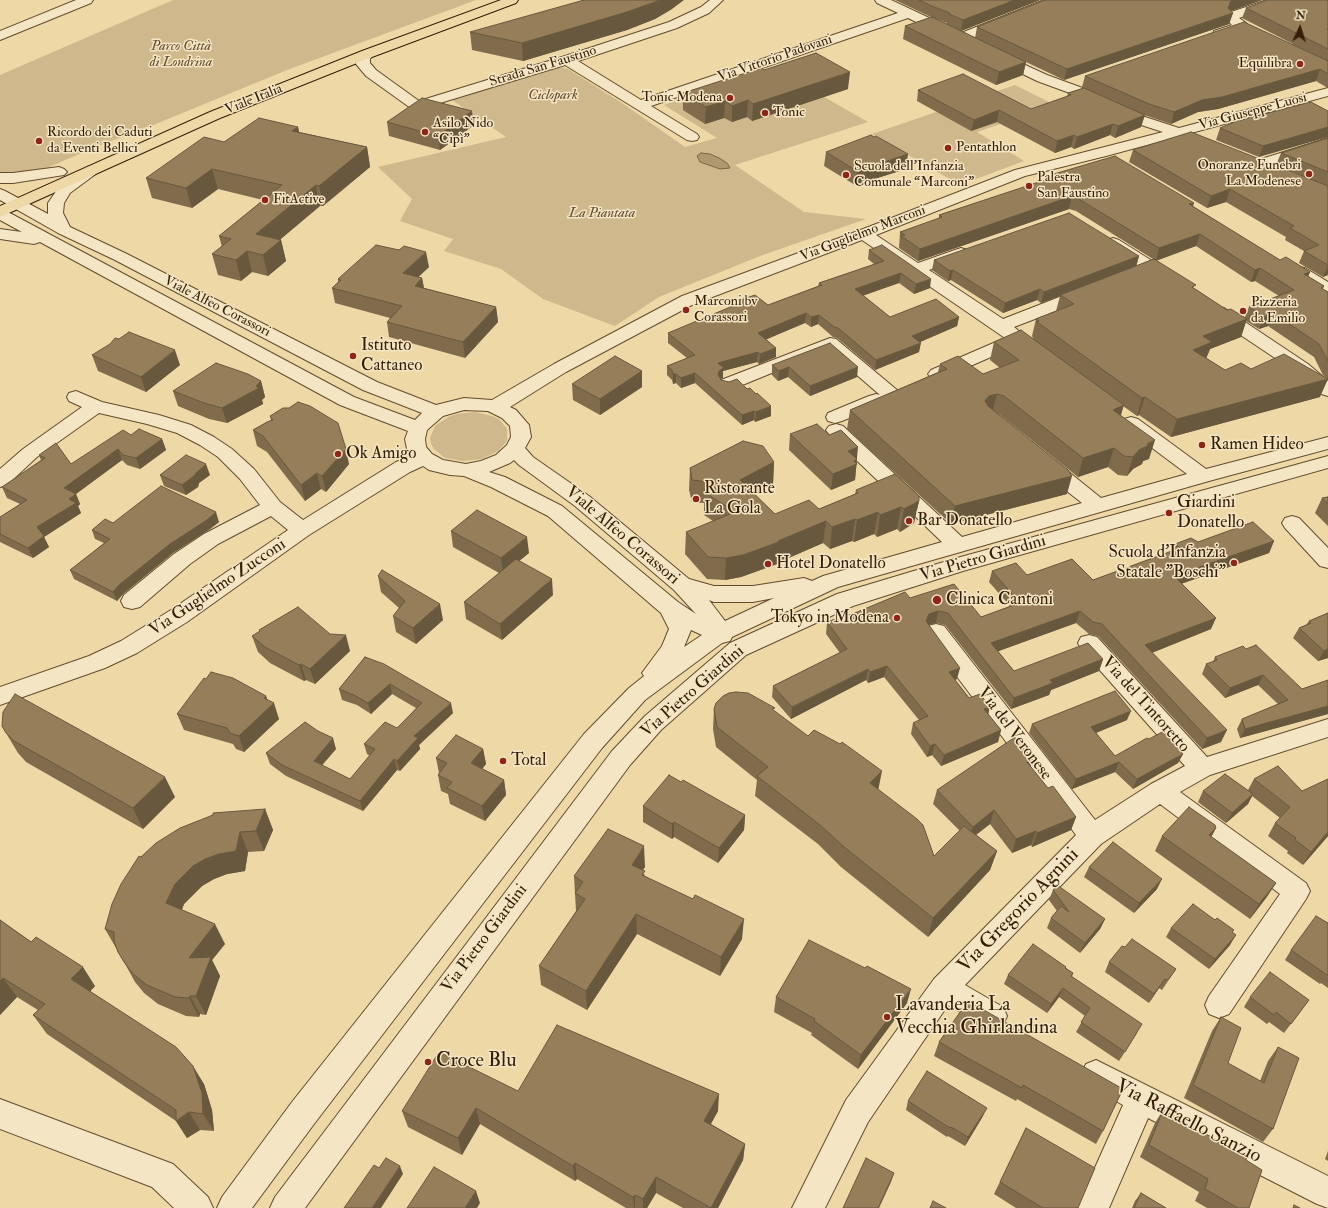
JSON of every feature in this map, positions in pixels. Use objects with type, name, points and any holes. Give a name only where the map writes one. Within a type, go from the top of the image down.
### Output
[{"type":"main road","name":"Viale Italia","points":[[0,213],[5,198],[59,172],[206,107],[366,43],[483,0]]},
{"type":"main road","name":"Viale Italia","points":[[5,198],[92,170],[215,115],[367,54],[512,0]]},
{"type":"street","points":[[0,36],[87,0]]},
{"type":"street","name":"Strada San Faustino","points":[[321,73],[339,68],[354,68],[371,73],[417,106],[673,26],[705,10],[717,0]]},
{"type":"street","points":[[881,0],[974,45]]},
{"type":"street","points":[[961,38],[1056,0]]},
{"type":"street","points":[[1257,33],[1242,26],[1232,19],[1232,16],[1279,0]]},
{"type":"street","name":"Via Vittorio Padovani","points":[[640,105],[910,13]]},
{"type":"street","points":[[1205,38],[1242,26]]},
{"type":"street","points":[[988,52],[1042,78],[1064,87],[1083,92],[1140,120],[1203,141]]},
{"type":"street","points":[[367,54],[363,59],[363,64],[371,73]]},
{"type":"street","points":[[567,60],[692,137]]},
{"type":"street","points":[[1064,87],[1087,80]]},
{"type":"street","name":"Via Giuseppe Luosi","points":[[1179,132],[1328,92]]},
{"type":"street","points":[[1136,144],[1146,130],[1145,126],[1140,120]]},
{"type":"street","name":"Via Guglielmo Marconi","points":[[493,406],[503,403],[560,368],[688,300],[864,234],[1020,173],[1179,132]]},
{"type":"street","points":[[1260,164],[1328,142]]},
{"type":"street","points":[[1101,153],[1120,165]]},
{"type":"street","points":[[1246,158],[1280,173]]},
{"type":"street","points":[[64,230],[55,213],[56,203],[64,190],[92,170]]},
{"type":"street","points":[[0,178],[12,178],[59,172]]},
{"type":"street","name":"Viale Alfeo Corassori","points":[[5,198],[64,230],[121,257],[370,386],[436,412]]},
{"type":"street","name":"Viale Alfeo Corassori","points":[[0,213],[62,248],[347,401],[418,428]]},
{"type":"street","points":[[0,234],[35,239],[62,248]]},
{"type":"street","points":[[864,234],[1001,326],[1049,363]]},
{"type":"street","points":[[1101,235],[1184,289]]},
{"type":"street","points":[[915,269],[974,248]]},
{"type":"street","points":[[1288,265],[1328,289]]},
{"type":"street","points":[[1130,276],[1152,268]]},
{"type":"street","points":[[1001,326],[1101,287]]},
{"type":"street","points":[[1204,302],[1302,368],[1328,390]]},
{"type":"street","points":[[958,545],[835,423],[904,388],[1017,339]]},
{"type":"street","points":[[728,384],[830,343],[904,388]]},
{"type":"street","name":"Via Guglielmo Marconi","points":[[520,425],[526,405],[560,368]]},
{"type":"street","points":[[76,397],[96,406],[152,419],[184,429],[207,441],[225,453],[247,474],[273,506],[302,530]]},
{"type":"street","points":[[464,404],[493,406],[509,414],[520,425],[521,437],[515,449],[503,459],[492,464],[466,470],[450,469],[436,465],[425,458],[417,449],[415,439],[418,428],[436,412],[449,407],[464,404]]},
{"type":"street","points":[[0,480],[30,453],[96,406]]},
{"type":"street","points":[[1120,415],[1203,476]]},
{"type":"street","name":"Via Pietro Giardini","points":[[682,585],[714,594],[753,594],[831,581],[1203,476],[1328,443]]},
{"type":"street","name":"Viale Alfeo Corassori","points":[[515,449],[526,461],[582,501],[682,585],[706,611],[720,633],[738,649]]},
{"type":"street","points":[[1033,453],[1098,506]]},
{"type":"street","name":"Via Guglielmo Zucconi","points":[[10,692],[97,662],[129,647],[179,616],[302,530],[403,467],[425,458]]},
{"type":"street","name":"Via Pietro Giardini","points":[[286,1208],[621,758],[653,723],[738,649],[845,600],[957,566],[1328,462]]},
{"type":"street","name":"Viale Alfeo Corassori","points":[[466,470],[498,482],[555,511],[670,608],[690,621],[720,633]]},
{"type":"street","points":[[132,601],[182,560],[211,539],[273,506]]},
{"type":"street","points":[[1292,523],[1328,561]]},
{"type":"street","name":"Via Pietro Giardini","points":[[233,1208],[303,1113],[593,740],[637,694],[720,633],[831,581]]},
{"type":"street","name":"Viale Alfeo Corassori","points":[[637,694],[672,650],[680,629],[670,608]]},
{"type":"street","name":"Via del Veronese","points":[[936,632],[1092,836]]},
{"type":"street","name":"Via del Tintoretto","points":[[1089,643],[1202,768]]},
{"type":"street","points":[[0,677],[10,692]]},
{"type":"street","name":"Via Gregorio Agnini","points":[[808,1208],[857,1111],[944,988],[1092,836],[1160,791],[1202,768],[1328,728]]},
{"type":"street","points":[[1160,791],[1297,891],[1219,1004]]},
{"type":"street","points":[[944,988],[1019,1030]]},
{"type":"street","name":"Via Raffaello Sanzio","points":[[1073,1061],[1141,1099],[1328,1193]]},
{"type":"street","points":[[1093,1208],[1141,1099]]},
{"type":"street","points":[[0,1114],[162,1175],[197,1208]]},
{"type":"green space","name":"Parco Città di Londrina","points":[[173,0],[476,0],[287,70],[42,170],[0,174],[0,75]]},
{"type":"green space","name":"La Piantata","points":[[558,67],[568,69],[625,105],[685,147],[717,138],[664,105],[745,76],[780,72],[868,122],[735,165],[804,212],[866,219],[760,256],[659,297],[615,326],[543,299],[501,269],[444,251],[453,239],[400,221],[412,199],[378,167],[506,137],[452,100],[544,70]]},
{"type":"green space","name":"Pentathlon","points":[[1015,85],[1055,105],[977,132],[1024,161],[960,185],[872,134]]},
{"type":"green space","points":[[475,412],[499,419],[507,429],[507,441],[498,451],[482,459],[463,461],[445,458],[434,449],[430,438],[435,426],[448,417],[457,414]]},
{"type":"shaded area","points":[[701,153],[710,154],[719,158],[727,163],[730,168],[720,169],[700,162],[697,156]]},
{"type":"building","points":[[584,0],[659,0],[627,12],[522,43],[470,32]]},
{"type":"building","points":[[919,0],[1015,0],[963,20]]},
{"type":"building","points":[[1045,0],[1233,0],[1228,8],[1233,13],[1067,69],[977,27]]},
{"type":"building","points":[[1268,0],[1328,0],[1328,49],[1246,8]]},
{"type":"building","points":[[932,17],[1026,62],[999,72],[905,26]]},
{"type":"building","points":[[1244,22],[1328,61],[1328,74],[1320,69],[1222,97],[1202,100],[1174,112],[1149,104],[1085,76]]},
{"type":"building","points":[[816,53],[850,72],[753,104],[748,100],[732,106],[725,101],[706,107],[683,93],[761,68],[764,70]]},
{"type":"building","points":[[963,74],[1031,109],[1071,95],[1068,93],[1084,88],[1145,115],[1118,126],[1113,124],[1077,137],[1074,135],[1057,141],[999,110],[974,120],[918,90]]},
{"type":"building","points":[[422,98],[472,111],[438,136],[387,122]]},
{"type":"building","points":[[1311,102],[1328,111],[1328,127],[1263,146],[1220,128],[1237,121]]},
{"type":"building","points":[[259,118],[298,127],[292,131],[367,147],[319,186],[316,185],[256,234],[281,240],[263,255],[247,251],[236,260],[212,254],[231,239],[219,236],[282,185],[212,169],[186,188],[146,178],[204,137],[224,142]]},
{"type":"building","points":[[1191,132],[1328,186],[1328,265],[1304,251],[1319,245],[1290,228],[1294,226],[1230,189],[1211,196],[1133,150]]},
{"type":"building","points":[[871,135],[874,137],[876,136],[908,154],[857,171],[826,152]]},
{"type":"building","points":[[1328,138],[1328,172],[1281,153]]},
{"type":"building","points":[[1115,156],[1194,203],[1189,204],[1280,260],[1286,257],[1310,272],[1304,274],[1324,286],[1321,288],[1328,292],[1328,361],[1319,344],[1273,313],[1264,317],[1249,307],[1294,290],[1260,268],[1255,270],[1200,234],[1159,248],[1072,196],[920,249],[901,236],[905,235],[900,232],[942,217],[939,215],[1057,176],[1054,174]]},
{"type":"building","points":[[1069,213],[1139,256],[1044,292],[1040,289],[1005,303],[953,270],[950,271],[934,260]]},
{"type":"building","points":[[376,245],[399,250],[404,246],[426,252],[403,273],[422,278],[415,286],[496,307],[463,342],[387,322],[402,306],[332,288],[341,280],[338,279]]},
{"type":"building","points":[[882,245],[931,279],[916,284],[901,273],[855,289],[890,317],[936,299],[959,317],[912,336],[921,343],[876,360],[838,328],[834,327],[819,315],[811,317],[806,313],[758,333],[776,348],[760,354],[758,352],[718,363],[724,368],[720,370],[718,374],[721,380],[729,382],[737,379],[747,389],[750,388],[771,406],[756,412],[754,411],[742,415],[695,373],[681,378],[676,374],[673,374],[672,370],[667,366],[695,355],[668,333],[740,303],[738,301],[755,295],[768,305],[822,285],[819,283],[884,261],[869,250]]},
{"type":"building","points":[[1154,259],[1196,285],[1192,287],[1227,310],[1231,309],[1247,319],[1203,336],[1212,342],[1193,350],[1225,370],[1241,363],[1251,369],[1284,354],[1328,379],[1177,419],[1145,397],[1142,398],[1037,322],[1039,321],[1036,319],[1074,304],[1060,295]]},
{"type":"building","points":[[1021,330],[1124,405],[1113,410],[1155,440],[1139,450],[1133,457],[1124,456],[1114,448],[1083,458],[1004,396],[997,394],[989,396],[985,401],[988,406],[1068,470],[1072,476],[955,506],[850,410],[947,369],[940,364],[958,356],[983,374],[1019,360],[994,342]]},
{"type":"building","points":[[129,332],[175,350],[141,377],[92,355],[110,344],[115,338],[119,339]]},
{"type":"building","points":[[830,343],[858,367],[810,386],[789,367],[779,371],[772,365]]},
{"type":"building","points":[[615,356],[642,371],[600,399],[572,384]]},
{"type":"building","points":[[216,363],[248,374],[261,381],[256,386],[259,388],[222,408],[173,391]]},
{"type":"building","points":[[298,402],[310,406],[338,423],[346,449],[322,476],[317,473],[301,485],[263,436],[253,430],[273,420],[270,416],[283,408],[289,408]]},
{"type":"building","points":[[817,424],[829,435],[841,430],[858,447],[848,451],[857,459],[854,461],[857,464],[833,474],[790,434]]},
{"type":"building","points":[[139,429],[162,439],[136,458],[123,455],[118,449],[64,488],[76,494],[69,499],[76,503],[37,527],[44,536],[28,548],[0,534],[0,517],[27,500],[2,487],[45,458],[39,455],[56,443],[71,464],[123,430],[131,435]]},
{"type":"building","points":[[743,441],[763,446],[774,462],[740,480],[775,514],[809,500],[819,509],[858,493],[856,490],[895,474],[919,496],[919,501],[904,509],[901,507],[880,515],[878,512],[832,527],[826,521],[778,541],[779,542],[743,555],[726,558],[708,557],[686,532],[735,512],[704,492],[708,482],[692,480],[690,468]]},
{"type":"building","points":[[186,455],[206,464],[182,485],[160,475]]},
{"type":"building","points":[[161,486],[216,512],[207,520],[170,544],[119,585],[113,592],[70,570],[110,539],[92,530],[105,519],[113,523]]},
{"type":"building","points":[[1328,497],[1328,504],[1322,498]]},
{"type":"building","points":[[477,510],[527,537],[501,558],[451,531]]},
{"type":"building","points":[[1253,522],[1274,541],[1174,576],[1216,618],[1145,645],[1227,730],[1207,738],[1102,624],[1093,622],[1080,611],[991,643],[1014,671],[1088,643],[1103,659],[1050,680],[1053,683],[1014,698],[948,613],[938,611],[929,614],[926,621],[960,668],[949,672],[969,698],[980,694],[990,707],[984,709],[1001,730],[944,755],[935,744],[930,746],[913,723],[928,716],[887,666],[870,672],[868,669],[792,707],[773,686],[847,649],[827,622],[849,614],[850,615],[905,592],[910,598],[954,584],[981,617],[1020,603],[992,571],[1016,563],[1027,575],[1072,559],[1093,580],[1180,548],[1175,544],[1191,538],[1198,542]]},
{"type":"building","points":[[516,559],[552,579],[500,624],[464,602]]},
{"type":"building","points":[[382,570],[440,604],[413,628],[393,616],[405,601],[378,576]]},
{"type":"building","points":[[298,607],[330,634],[346,635],[310,669],[301,664],[299,665],[265,647],[252,636],[260,631],[259,630]]},
{"type":"building","points":[[1328,613],[1328,649],[1324,651],[1299,628],[1311,623],[1309,621]]},
{"type":"building","points":[[1256,645],[1302,689],[1328,680],[1328,706],[1245,729],[1242,719],[1288,700],[1263,675],[1230,688],[1206,664],[1217,660],[1215,657],[1243,646],[1246,649]]},
{"type":"building","points":[[365,657],[384,664],[451,703],[414,736],[418,738],[397,761],[394,759],[360,801],[282,765],[266,753],[305,722],[318,731],[333,738],[314,761],[350,779],[375,749],[364,744],[385,722],[397,728],[422,703],[390,684],[368,703],[339,689]]},
{"type":"building","points":[[211,672],[233,678],[266,696],[264,698],[274,703],[239,736],[230,733],[227,728],[177,714],[204,678],[206,679]]},
{"type":"building","points":[[1115,691],[1131,711],[1091,727],[1115,756],[1147,738],[1149,739],[1164,731],[1183,754],[1137,779],[1119,762],[1076,779],[1032,724]]},
{"type":"building","points":[[736,692],[748,693],[775,708],[772,709],[808,736],[814,730],[840,744],[842,742],[882,771],[870,783],[923,825],[934,856],[964,826],[997,851],[933,918],[844,847],[820,825],[757,776],[768,767],[717,727],[714,709],[716,703],[723,696]]},
{"type":"building","points":[[15,694],[165,777],[133,808],[14,741],[6,733],[2,726],[3,712]]},
{"type":"building","points":[[456,735],[483,749],[471,763],[504,780],[482,806],[447,788],[452,782],[438,775],[447,763],[436,758]]},
{"type":"building","points":[[1015,737],[1033,760],[1027,762],[1048,788],[1053,786],[1076,817],[1037,833],[1036,831],[1016,839],[994,810],[973,827],[937,790]]},
{"type":"building","points":[[1278,766],[1302,791],[1328,779],[1328,832],[1311,852],[1295,840],[1296,838],[1275,823],[1290,807],[1254,779]]},
{"type":"building","points":[[1225,774],[1253,794],[1232,813],[1203,791]]},
{"type":"building","points":[[669,775],[681,782],[683,780],[745,815],[719,848],[674,822],[672,824],[643,806]]},
{"type":"building","points":[[1189,807],[1215,825],[1216,828],[1209,835],[1276,883],[1259,904],[1162,836]]},
{"type":"building","points":[[265,809],[256,831],[240,832],[236,851],[219,854],[205,859],[193,866],[175,884],[166,903],[215,924],[189,958],[211,957],[196,996],[190,996],[189,998],[175,997],[147,985],[133,974],[124,962],[114,941],[114,932],[105,929],[112,904],[121,884],[139,856],[141,857],[156,843],[180,828],[213,815],[213,813]]},
{"type":"building","points":[[608,829],[644,846],[632,865],[645,871],[642,875],[693,899],[695,895],[744,919],[721,957],[636,914],[586,991],[539,966],[585,899],[575,893],[583,882],[574,876]]},
{"type":"building","points":[[1113,842],[1162,879],[1139,903],[1089,867]]},
{"type":"building","points":[[1057,885],[1105,919],[1085,943],[1051,918],[1061,906],[1069,912],[1053,890]]},
{"type":"building","points":[[1193,904],[1215,920],[1217,918],[1234,930],[1232,932],[1236,935],[1215,959],[1171,928]]},
{"type":"building","points":[[1316,916],[1328,923],[1327,975],[1291,950]]},
{"type":"building","points":[[0,920],[31,942],[36,937],[83,967],[71,979],[176,1047],[193,1066],[202,1093],[203,1114],[189,1112],[176,1121],[176,1110],[33,1015],[45,1004],[3,978],[0,981]]},
{"type":"building","points":[[1132,939],[1176,969],[1168,980],[1165,979],[1154,994],[1109,962],[1122,946],[1125,947]]},
{"type":"building","points":[[809,940],[865,968],[867,966],[911,989],[861,1055],[814,1021],[815,1019],[776,997]]},
{"type":"building","points":[[1033,944],[1066,967],[1065,968],[1073,973],[1071,976],[1142,1024],[1125,1052],[1081,1022],[1090,1008],[1063,988],[1051,1004],[1008,975]]},
{"type":"building","points":[[1270,972],[1309,1000],[1291,1024],[1276,1012],[1274,1015],[1250,997]]},
{"type":"building","points":[[968,1001],[1123,1089],[1103,1131],[1023,1085],[1022,1088],[939,1042]]},
{"type":"building","points":[[1221,1017],[1241,1028],[1228,1063],[1264,1083],[1278,1047],[1299,1058],[1273,1129],[1193,1085]]},
{"type":"building","points":[[557,1025],[719,1094],[704,1121],[745,1144],[711,1208],[656,1177],[643,1199],[635,1195],[633,1197],[575,1163],[573,1166],[476,1108],[458,1138],[402,1111],[439,1052],[518,1091]]},
{"type":"building","points":[[927,1071],[987,1108],[968,1137],[951,1127],[950,1128],[908,1101]]},
{"type":"building","points":[[1163,1110],[1247,1157],[1246,1160],[1262,1170],[1249,1208],[1238,1208],[1205,1189],[1208,1179],[1149,1145]]},
{"type":"building","points":[[1026,1128],[1095,1168],[1078,1208],[1043,1208],[1000,1182]]},
{"type":"building","points":[[386,1158],[400,1166],[372,1208],[344,1208],[374,1165],[379,1168]]},
{"type":"building","points":[[866,1158],[894,1173],[878,1208],[843,1208]]},
{"type":"building","points":[[434,1167],[476,1191],[465,1208],[407,1208]]},
{"type":"building","points":[[1141,1193],[1166,1208],[1134,1208]]},
{"type":"building","points":[[933,1201],[946,1208],[930,1208]]},
{"type":"building","points":[[1294,1205],[1300,1208],[1293,1208]]},
{"type":"place","name":"Equilibra","points":[[1300,64]]},
{"type":"place","name":"Tonic Modena","points":[[730,98]]},
{"type":"place","name":"Tonic","points":[[765,113]]},
{"type":"place","name":"Asilo Nido “Cipì”","points":[[425,132]]},
{"type":"place","name":"Ricordo dei Caduti da Eventi Bellici","points":[[39,141]]},
{"type":"place","name":"Pentathlon","points":[[948,148]]},
{"type":"place","name":"Onoranze Funebri La Modenese","points":[[1309,174]]},
{"type":"place","name":"Scuola dell’Infanzia Comunale “Marconi”","points":[[846,175]]},
{"type":"place","name":"Palestra San Faustino","points":[[1029,186]]},
{"type":"place","name":"FitActive","points":[[265,200]]},
{"type":"place","name":"Marconi bv Corassori","points":[[686,310]]},
{"type":"place","name":"Pizzeria da Emilio","points":[[1243,311]]},
{"type":"place","name":"Istituto Cattaneo","points":[[353,356]]},
{"type":"place","name":"Ramen Hideo","points":[[1202,445]]},
{"type":"place","name":"Ok Amigo","points":[[338,454]]},
{"type":"place","name":"Ristorante La Gola","points":[[696,499]]},
{"type":"place","name":"Giardini Donatello","points":[[1169,513]]},
{"type":"place","name":"Bar Donatello","points":[[909,521]]},
{"type":"place","name":"Scuola d'Infanzia Statale \"Boschi\"","points":[[1234,563]]},
{"type":"place","name":"Hotel Donatello","points":[[768,564]]},
{"type":"place","name":"Clinica Cantoni","points":[[937,600]]},
{"type":"place","name":"Tokyo in Modena","points":[[897,618]]},
{"type":"place","name":"Total","points":[[503,761]]},
{"type":"place","name":"Lavanderia La Vecchia Ghirlandina","points":[[887,1017]]},
{"type":"place","name":"Croce Blu","points":[[428,1062]]},
{"type":"park label","name":"Ciclopark","points":[[553,96]]}]
